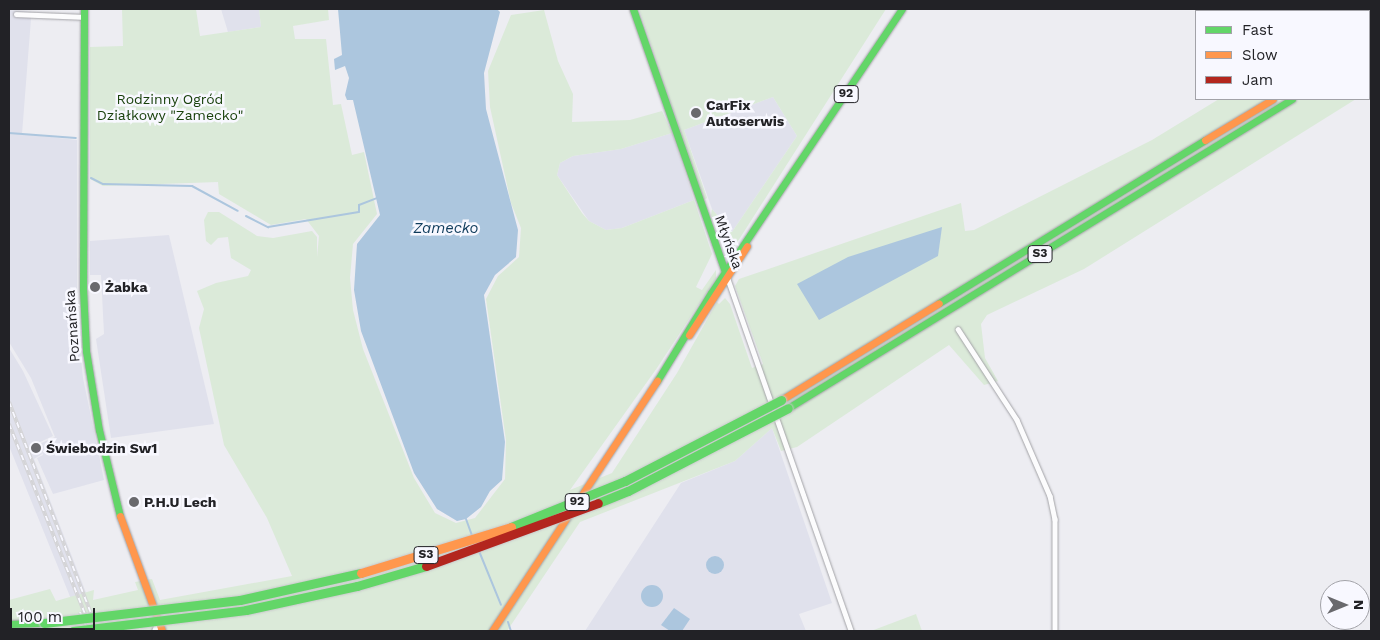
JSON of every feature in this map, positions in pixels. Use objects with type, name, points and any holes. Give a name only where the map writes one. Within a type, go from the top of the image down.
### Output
[{"type":"main road","name":"Młyńska","points":[[633,9],[726,276]]},
{"type":"main road","name":"92","points":[[492,631],[902,9]]},
{"type":"main road","name":"Poznańska","points":[[84,13],[83,289],[86,351],[99,430],[113,489],[124,528],[162,631]]},
{"type":"main road","name":"S3","points":[[9,624],[44,623],[141,614],[240,600],[327,582],[426,555],[531,520],[625,481],[781,400],[1270,100]]},
{"type":"main road","name":"S3","points":[[73,631],[254,608],[357,586],[438,562],[530,531],[628,491],[788,408],[1290,100]]},
{"type":"street","points":[[16,14],[84,13]]},
{"type":"street","name":"Młyńska","points":[[726,276],[851,631]]},
{"type":"street","points":[[958,329],[1017,420],[1048,489],[1054,519],[1055,631]]},
{"type":"street","points":[[154,631],[158,621]]},
{"type":"shaded area","points":[[221,9],[259,9],[261,27],[228,32]]},
{"type":"shaded area","points":[[9,10],[30,12],[31,19],[22,134],[77,140],[77,318],[83,378],[104,480],[53,494],[37,458],[43,455],[39,444],[55,437],[31,378],[9,342]]},
{"type":"shaded area","points":[[773,97],[797,136],[732,232],[712,209],[684,130]]},
{"type":"shaded area","points":[[672,133],[694,200],[622,228],[606,230],[589,221],[557,175],[560,163],[573,156],[621,149]]},
{"type":"shaded area","points":[[169,235],[214,424],[111,438],[96,339],[104,334],[101,275],[90,275],[90,241]]},
{"type":"shaded area","points":[[9,348],[23,371],[53,436],[38,443],[42,454],[34,459],[101,631],[71,599],[9,446]]},
{"type":"shaded area","points":[[772,428],[832,603],[799,614],[806,631],[585,631],[681,483],[735,461]]},
{"type":"green space","name":"Rodzinny Ogród Działkowy \"Zamecko\"","points":[[122,9],[196,9],[200,36],[261,27],[259,9],[328,9],[329,20],[293,26],[295,39],[326,39],[333,105],[341,104],[352,155],[364,152],[377,214],[353,244],[350,278],[353,310],[363,349],[414,478],[435,513],[456,523],[475,518],[505,479],[506,440],[486,299],[498,276],[519,257],[521,228],[511,203],[490,107],[488,71],[511,15],[544,10],[558,61],[573,94],[572,122],[630,120],[662,111],[672,133],[621,149],[573,156],[560,163],[557,175],[582,213],[589,221],[606,230],[622,228],[694,200],[712,254],[696,287],[702,290],[716,270],[716,278],[657,368],[570,490],[612,473],[677,373],[717,302],[719,304],[725,298],[730,304],[752,368],[763,364],[735,286],[739,279],[961,203],[965,231],[974,230],[1152,140],[1217,100],[1354,100],[1084,269],[987,315],[981,324],[985,358],[998,381],[984,385],[949,345],[797,447],[781,451],[772,428],[735,461],[580,522],[507,631],[9,631],[9,600],[50,589],[56,601],[94,590],[93,600],[138,590],[135,582],[152,579],[160,600],[292,576],[267,518],[224,445],[199,328],[204,309],[197,291],[216,283],[248,276],[251,270],[231,258],[228,237],[218,238],[211,245],[206,241],[204,220],[208,212],[219,212],[257,236],[273,238],[312,231],[317,237],[317,257],[319,236],[306,219],[271,225],[219,194],[218,182],[103,186],[90,179],[90,47],[123,46]]},
{"type":"green space","points":[[639,9],[886,9],[733,249],[728,250],[724,247],[711,215],[712,209],[732,232],[797,136],[773,97],[684,130],[707,198],[704,200]]},
{"type":"green space","points":[[1371,9],[1370,50],[1370,10],[1365,10]]},
{"type":"green space","points":[[916,614],[922,631],[871,631]]},
{"type":"water","name":"Zamecko","points":[[338,9],[497,9],[500,12],[484,73],[486,109],[518,230],[516,257],[495,275],[484,295],[505,442],[502,480],[490,491],[481,507],[466,519],[457,521],[437,509],[414,473],[361,331],[354,290],[357,244],[380,215],[353,100],[347,100],[345,95],[349,78],[345,66],[335,70],[334,59],[342,55]]},
{"type":"water","points":[[942,227],[938,256],[819,320],[797,284],[848,257]]},
{"type":"water","points":[[715,556],[721,559],[724,565],[721,571],[715,574],[709,571],[706,565],[709,559]]},
{"type":"water","points":[[652,585],[660,588],[663,596],[660,604],[652,607],[644,604],[641,596],[644,588]]},
{"type":"water","points":[[674,608],[690,619],[682,631],[670,631],[661,625]]},
{"type":"waterway","points":[[9,133],[76,138]]},
{"type":"waterway","points":[[91,178],[103,184],[192,186],[238,211]]},
{"type":"waterway","points":[[246,216],[268,227],[359,212],[359,205],[377,198]]},
{"type":"waterway","points":[[466,519],[473,538]]},
{"type":"waterway","points":[[479,551],[501,605]]},
{"type":"waterway","points":[[508,622],[511,631]]},
{"type":"railway","points":[[9,402],[98,631]]},
{"type":"railway","points":[[9,424],[86,617]]},
{"type":"railway","points":[[80,612],[88,631]]},
{"type":"traffic: fast","points":[[84,9],[83,289],[86,351],[99,430],[120,516]]},
{"type":"traffic: fast","points":[[633,9],[726,275]]},
{"type":"traffic: fast","points":[[657,381],[711,293],[902,9]]},
{"type":"traffic: fast","points":[[788,408],[1290,100]]},
{"type":"traffic: fast","points":[[939,303],[1205,140]]},
{"type":"traffic: fast","points":[[511,527],[625,481],[781,400]]},
{"type":"traffic: fast","points":[[598,503],[628,491],[788,408]]},
{"type":"traffic: fast","points":[[73,631],[246,610],[357,586],[426,566]]},
{"type":"traffic: fast","points":[[44,623],[240,600],[361,573]]},
{"type":"traffic: fast","points":[[9,624],[44,623]]},
{"type":"traffic: slow","points":[[1205,140],[1271,100]]},
{"type":"traffic: slow","points":[[689,335],[747,246]]},
{"type":"traffic: slow","points":[[781,400],[939,303]]},
{"type":"traffic: slow","points":[[492,631],[657,381]]},
{"type":"traffic: slow","points":[[120,516],[162,631]]},
{"type":"traffic: slow","points":[[361,573],[511,527]]},
{"type":"traffic: jam","points":[[426,566],[598,503]]},
{"type":"place","name":"CarFix Autoserwis","points":[[696,113]]},
{"type":"place","name":"Żabka","points":[[95,287]]},
{"type":"place","name":"Świebodzin Sw1","points":[[36,448]]},
{"type":"place","name":"P.H.U Lech","points":[[134,502]]}]
